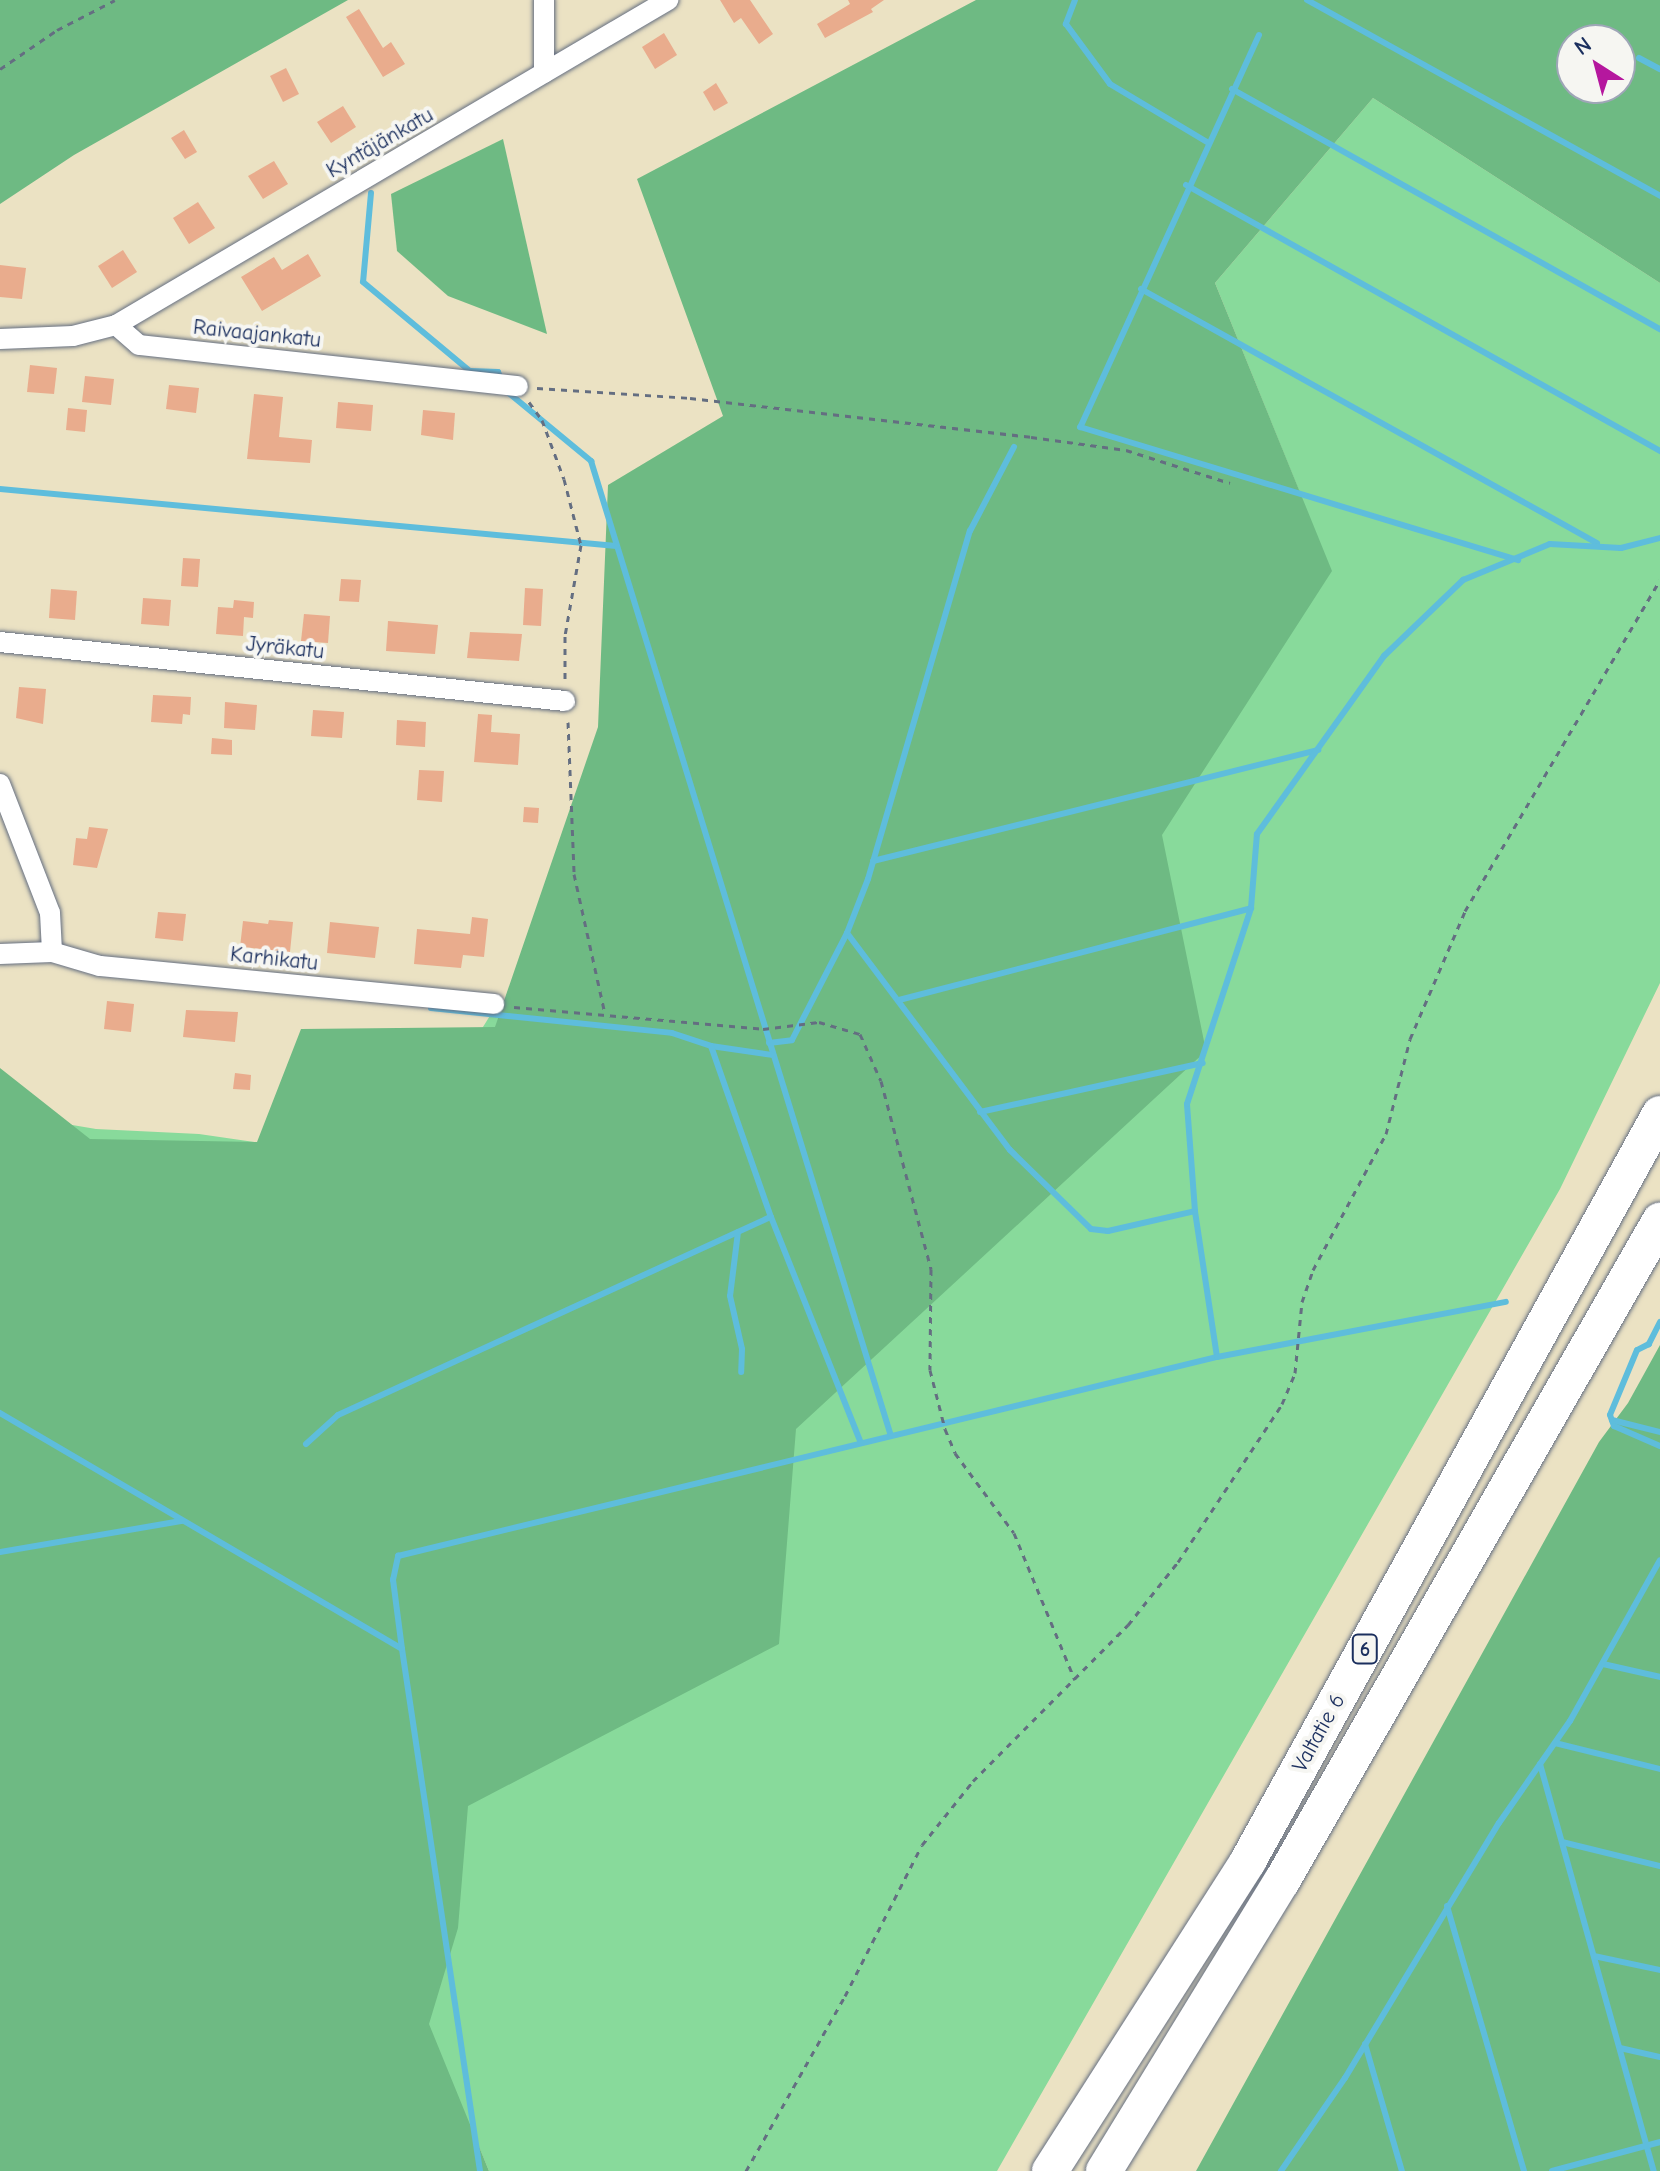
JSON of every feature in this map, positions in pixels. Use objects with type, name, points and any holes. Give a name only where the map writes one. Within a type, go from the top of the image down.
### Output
[{"type":"highway","name":"Valtatie 6","points":[[1050,2171],[1248,1861],[1660,1114]]},
{"type":"highway","name":"Valtatie 6","points":[[1104,2171],[1282,1881],[1660,1221]]},
{"type":"street","points":[[544,0],[544,73]]},
{"type":"street","name":"Kyntäjänkatu","points":[[116,325],[668,0]]},
{"type":"street","points":[[0,339],[73,336],[116,325]]},
{"type":"street","name":"Raivaajankatu","points":[[116,325],[139,345],[518,386]]},
{"type":"street","name":"Jyräkatu","points":[[0,642],[565,701]]},
{"type":"street","points":[[0,784],[50,913],[52,952]]},
{"type":"street","name":"Karhikatu","points":[[0,954],[52,952],[100,966],[494,1004]]},
{"type":"path","points":[[0,69],[57,30],[115,0]]},
{"type":"path","points":[[518,386],[690,398],[1031,437],[1126,450],[1230,483]]},
{"type":"path","points":[[746,2171],[845,1996],[922,1845],[973,1781],[1076,1681],[1178,1562],[1282,1404],[1295,1373],[1302,1302],[1313,1270],[1386,1134],[1410,1039],[1465,911],[1660,580]]},
{"type":"path","points":[[494,1004],[763,1029],[838,1025],[860,1034],[869,1045],[931,1269],[930,1370],[945,1429],[955,1453],[1014,1533],[1076,1681]]},
{"type":"green space","points":[[0,0],[348,0],[74,155],[0,204]]},
{"type":"green space","points":[[976,0],[1660,0],[1660,283],[1373,98],[1215,283],[1332,571],[1162,835],[1206,1051],[796,1429],[779,1644],[468,1806],[458,1928],[429,2024],[489,2171],[0,2171],[0,1068],[90,1139],[257,1142],[301,1029],[495,1027],[598,727],[608,485],[723,416],[637,179]]},
{"type":"green space","points":[[1373,98],[1660,283],[1660,983],[1560,1189],[997,2171],[489,2171],[477,2142],[0,2171],[19,1116],[96,1129],[199,1134],[297,1148],[478,1035],[496,1006],[1300,493],[1215,283]]},
{"type":"green space","points":[[503,139],[547,334],[448,296],[397,251],[391,194]]},
{"type":"green space","points":[[1660,1345],[1660,2171],[1196,2171],[1599,1442],[1628,1403]]},
{"type":"building","points":[[720,0],[750,0],[773,34],[759,44],[741,18],[734,23]]},
{"type":"building","points":[[848,0],[884,0],[871,9],[873,12],[825,38],[817,24],[850,4]]},
{"type":"building","points":[[359,9],[383,48],[391,42],[405,64],[383,77],[346,17]]},
{"type":"building","points":[[664,33],[677,55],[655,69],[642,47]]},
{"type":"building","points":[[286,68],[299,94],[283,102],[270,76]]},
{"type":"building","points":[[716,83],[728,103],[714,111],[703,92]]},
{"type":"building","points":[[343,106],[356,127],[331,143],[317,122]]},
{"type":"building","points":[[184,130],[197,152],[185,159],[171,138]]},
{"type":"building","points":[[274,161],[288,184],[263,199],[248,176]]},
{"type":"building","points":[[198,202],[215,228],[189,244],[173,218]]},
{"type":"building","points":[[123,250],[137,272],[112,288],[98,266]]},
{"type":"building","points":[[308,254],[321,276],[262,311],[241,277],[274,257],[282,270]]},
{"type":"building","points":[[0,265],[26,268],[22,299],[0,297]]},
{"type":"building","points":[[30,365],[57,368],[54,394],[27,392]]},
{"type":"building","points":[[85,376],[114,379],[111,405],[82,402]]},
{"type":"building","points":[[169,385],[199,388],[196,413],[166,409]]},
{"type":"building","points":[[254,394],[283,397],[279,437],[312,440],[310,463],[247,459]]},
{"type":"building","points":[[338,402],[373,405],[371,431],[336,428]]},
{"type":"building","points":[[68,408],[87,410],[85,432],[66,430]]},
{"type":"building","points":[[423,410],[455,413],[453,440],[421,435]]},
{"type":"building","points":[[183,558],[200,559],[198,587],[181,586]]},
{"type":"building","points":[[341,579],[361,580],[359,602],[339,601]]},
{"type":"building","points":[[525,588],[543,589],[541,626],[523,625]]},
{"type":"building","points":[[51,589],[77,591],[75,620],[49,618]]},
{"type":"building","points":[[143,598],[171,600],[169,626],[141,624]]},
{"type":"building","points":[[234,600],[254,602],[253,618],[244,617],[243,636],[216,634],[218,607],[233,608]]},
{"type":"building","points":[[304,614],[330,616],[328,643],[301,641]]},
{"type":"building","points":[[388,621],[438,625],[435,654],[386,651]]},
{"type":"building","points":[[470,632],[522,634],[519,661],[467,658]]},
{"type":"building","points":[[19,687],[46,689],[43,724],[16,718]]},
{"type":"building","points":[[153,695],[191,697],[190,715],[183,714],[182,724],[151,722]]},
{"type":"building","points":[[225,702],[257,705],[255,730],[224,728]]},
{"type":"building","points":[[313,710],[344,712],[342,738],[311,736]]},
{"type":"building","points":[[478,714],[492,715],[491,732],[520,734],[518,765],[474,762]]},
{"type":"building","points":[[397,720],[426,722],[425,747],[396,745]]},
{"type":"building","points":[[212,738],[232,740],[232,755],[211,754]]},
{"type":"building","points":[[419,770],[444,771],[442,802],[417,800]]},
{"type":"building","points":[[524,807],[539,808],[538,823],[523,822]]},
{"type":"building","points":[[89,827],[108,829],[97,868],[73,865],[76,838],[87,839]]},
{"type":"building","points":[[158,912],[186,914],[183,941],[155,938]]},
{"type":"building","points":[[472,917],[488,919],[484,957],[463,955],[461,968],[414,964],[417,929],[470,934]]},
{"type":"building","points":[[269,920],[293,922],[290,952],[240,947],[243,921],[268,924]]},
{"type":"building","points":[[330,922],[379,927],[375,958],[327,953]]},
{"type":"building","points":[[107,1001],[134,1004],[131,1032],[104,1029]]},
{"type":"building","points":[[186,1010],[238,1012],[235,1042],[183,1037]]},
{"type":"building","points":[[235,1073],[251,1075],[250,1090],[233,1089]]},
{"type":"waterway","points":[[1075,0],[1066,24],[1110,84],[1207,142]]},
{"type":"waterway","points":[[1307,0],[1660,196]]},
{"type":"waterway","points":[[1259,35],[1080,427],[1518,560]]},
{"type":"waterway","points":[[1639,58],[1660,69]]},
{"type":"waterway","points":[[1232,89],[1660,329]]},
{"type":"waterway","points":[[1186,185],[1660,451]]},
{"type":"waterway","points":[[371,193],[363,282],[470,371],[498,372],[501,379]]},
{"type":"waterway","points":[[1141,289],[1597,543]]},
{"type":"waterway","points":[[505,390],[591,461],[891,1436]]},
{"type":"waterway","points":[[769,1043],[792,1040],[847,933],[868,879],[970,531],[1014,447]]},
{"type":"waterway","points":[[0,489],[616,546]]},
{"type":"waterway","points":[[1217,1357],[1195,1211],[1187,1104],[1251,908],[1257,834],[1384,656],[1463,580],[1550,544],[1621,548],[1660,538]]},
{"type":"waterway","points":[[873,861],[1318,750]]},
{"type":"waterway","points":[[899,1000],[1251,908]]},
{"type":"waterway","points":[[847,933],[1010,1150],[1091,1229],[1108,1231],[1195,1211]]},
{"type":"waterway","points":[[431,1008],[672,1033],[711,1046],[773,1055]]},
{"type":"waterway","points":[[711,1046],[771,1217],[861,1443]]},
{"type":"waterway","points":[[980,1112],[1203,1063]]},
{"type":"waterway","points":[[306,1444],[338,1415],[771,1217]]},
{"type":"waterway","points":[[738,1232],[730,1296],[742,1349],[741,1372]]},
{"type":"waterway","points":[[480,2171],[402,1649],[393,1580],[398,1556],[1217,1357],[1506,1302]]},
{"type":"waterway","points":[[1660,1322],[1649,1344],[1637,1350],[1610,1415],[1614,1426],[1660,1446]]},
{"type":"waterway","points":[[0,1413],[402,1649]]},
{"type":"waterway","points":[[1612,1420],[1660,1432]]},
{"type":"waterway","points":[[0,1552],[182,1521]]},
{"type":"waterway","points":[[1281,2171],[1345,2078],[1499,1823],[1570,1721],[1660,1560]]},
{"type":"waterway","points":[[1603,1664],[1660,1677]]},
{"type":"waterway","points":[[1555,1743],[1660,1769]]},
{"type":"waterway","points":[[1540,1764],[1654,2171]]},
{"type":"waterway","points":[[1562,1842],[1660,1866]]},
{"type":"waterway","points":[[1447,1906],[1524,2171]]},
{"type":"waterway","points":[[1594,1956],[1660,1970]]},
{"type":"waterway","points":[[1365,2044],[1402,2171]]},
{"type":"waterway","points":[[1620,2048],[1660,2057]]},
{"type":"waterway","points":[[1552,2171],[1660,2142]]}]
